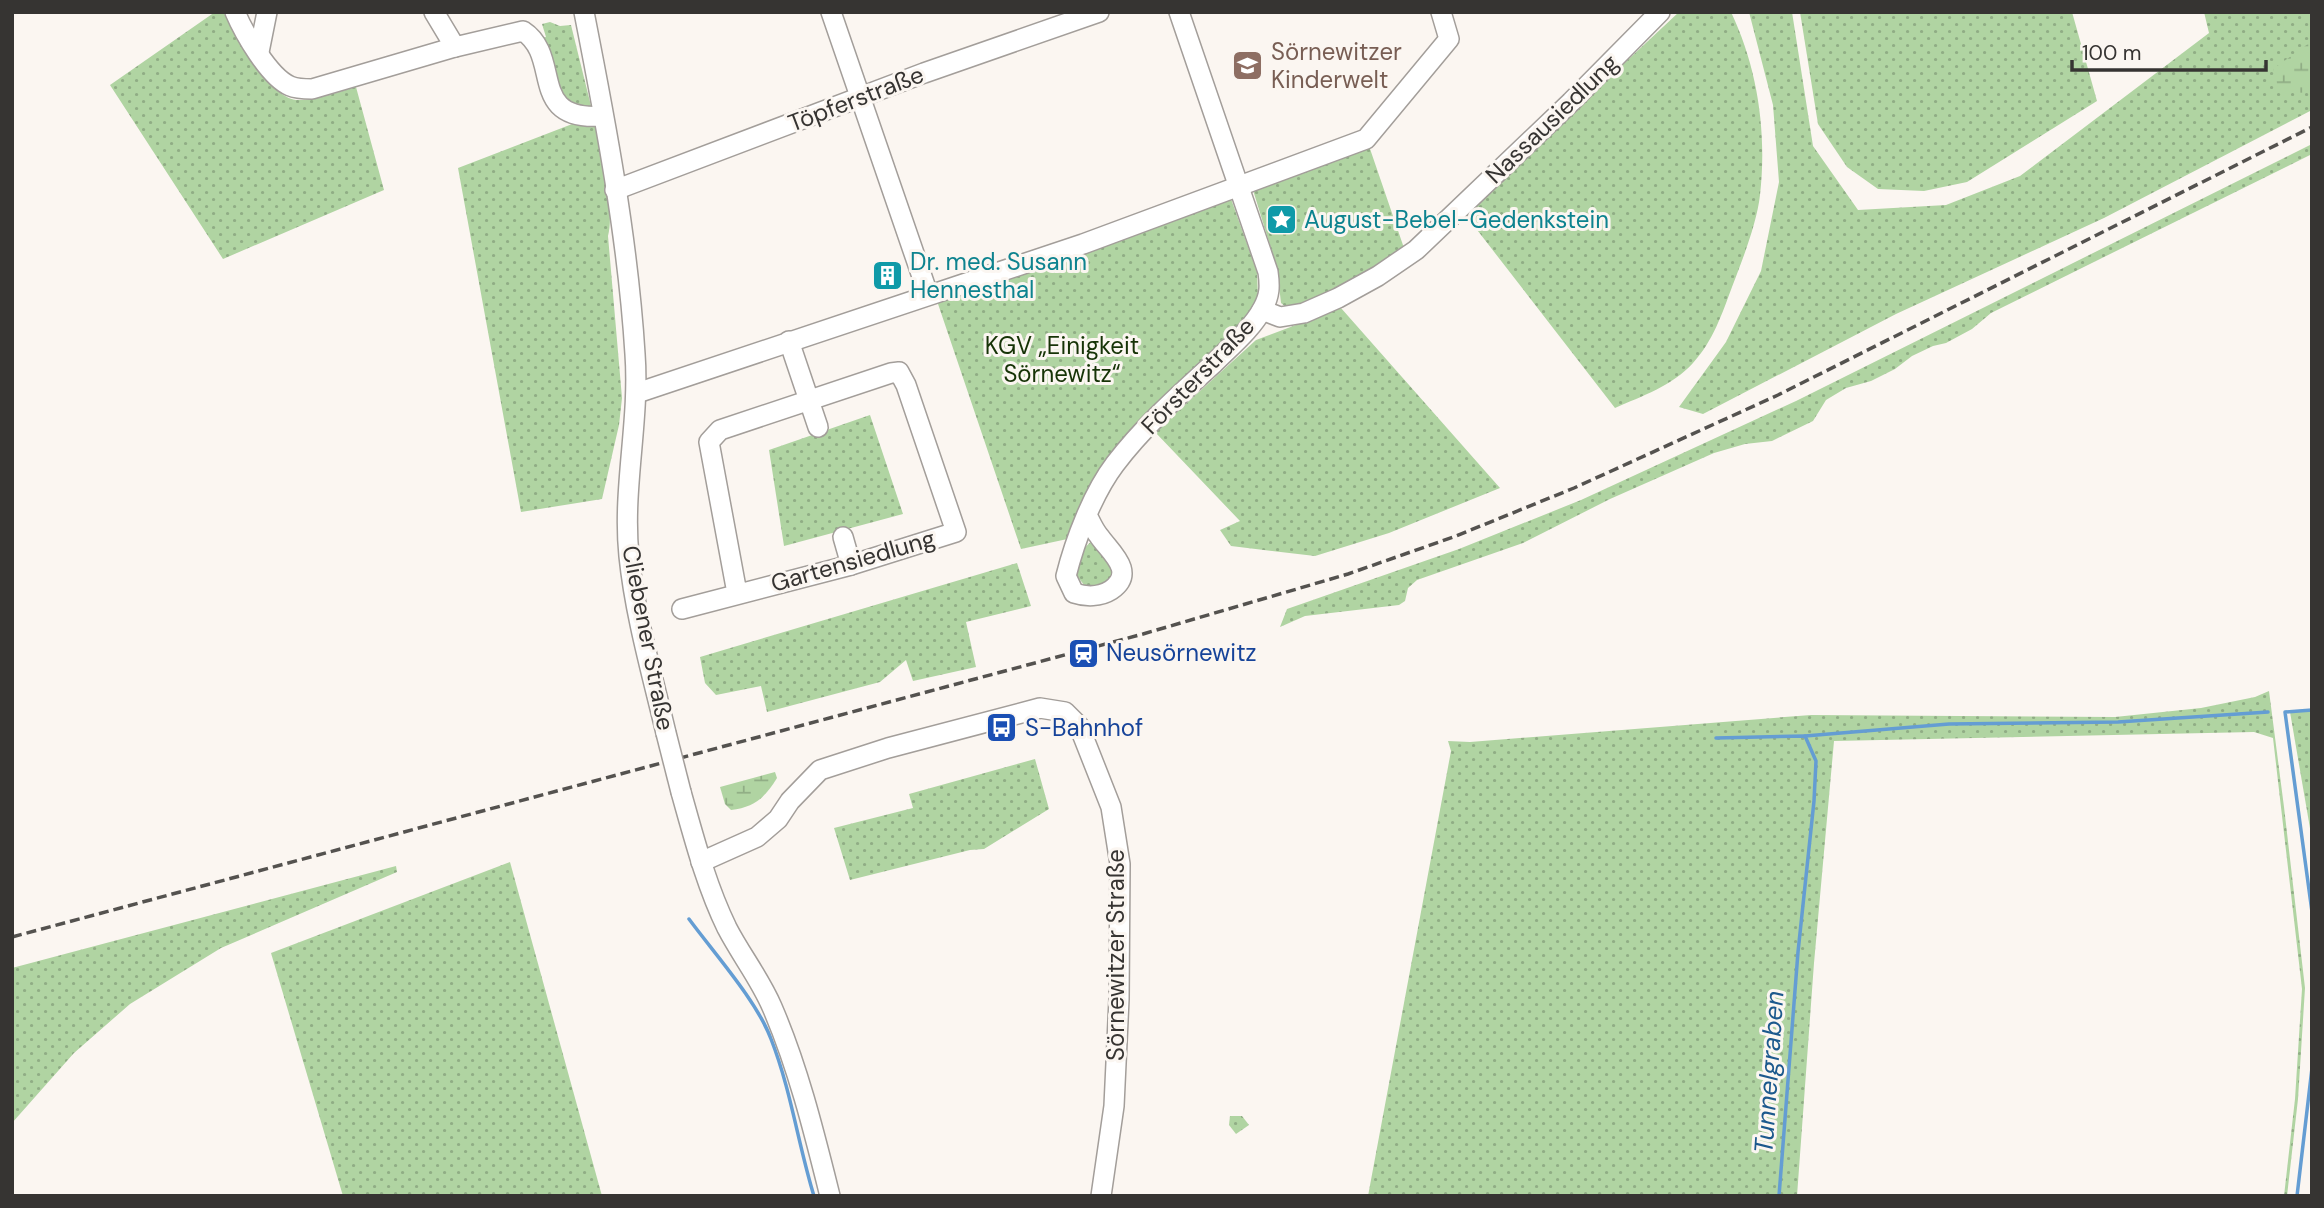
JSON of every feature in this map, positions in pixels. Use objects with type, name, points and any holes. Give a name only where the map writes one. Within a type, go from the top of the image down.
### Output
[{"type":"street","points":[[235,12],[271,71],[283,82],[300,89],[312,89],[455,47],[523,31],[530,35],[540,55],[557,105],[584,118],[603,116]]},
{"type":"street","points":[[258,52],[267,12]]},
{"type":"street","points":[[434,12],[455,47]]},
{"type":"street","name":"Cliebener Straße","points":[[584,12],[615,190],[631,312],[637,393],[628,502],[628,554],[639,617],[666,733],[701,862],[728,929],[771,1006],[790,1053],[830,1196]]},
{"type":"street","points":[[831,12],[928,294]]},
{"type":"street","name":"Töpferstraße","points":[[615,190],[859,97],[1099,12]]},
{"type":"street","name":"Försterstraße","points":[[1088,517],[1101,484],[1116,463],[1156,418],[1238,340],[1262,310],[1270,289],[1268,272],[1179,12]]},
{"type":"street","points":[[637,393],[1083,243],[1366,139],[1449,40],[1441,12]]},
{"type":"street","name":"Nassausiedlung","points":[[1262,310],[1280,317],[1304,313],[1348,293],[1416,250],[1571,102],[1660,12]]},
{"type":"street","points":[[789,341],[818,427]]},
{"type":"street","name":"Gartensiedlung","points":[[682,609],[851,565],[956,533],[906,385],[899,372],[720,430],[709,442],[737,593]]},
{"type":"street","points":[[843,537],[851,565]]},
{"type":"street","name":"Sörnewitzer Straße","points":[[701,862],[757,836],[778,819],[790,800],[820,770],[888,748],[1040,708],[1069,715],[1079,726],[1111,807],[1119,864],[1119,986],[1114,1105],[1101,1196]]},
{"type":"green space","points":[[215,12],[223,12],[255,64],[286,97],[296,100],[311,99],[356,87],[384,190],[223,259],[110,85]]},
{"type":"green space","points":[[1679,12],[1731,12],[1748,56],[1758,102],[1762,148],[1760,195],[1749,242],[1724,307],[1700,355],[1685,371],[1666,384],[1615,408],[1464,213]]},
{"type":"green space","points":[[1749,12],[1792,12],[1813,146],[1858,210],[1946,205],[2020,176],[2209,33],[2204,12],[2312,12],[2312,110],[2104,218],[1896,314],[1703,414],[1679,407],[1726,342],[1761,271],[1779,182],[1773,105]]},
{"type":"green space","points":[[1800,12],[2072,12],[2097,101],[1967,182],[1924,191],[1878,189],[1847,167],[1818,124]]},
{"type":"green space","points":[[550,22],[560,26],[571,25],[592,110],[567,106],[540,38],[546,37],[542,24]]},
{"type":"green space","points":[[2312,41],[2312,93],[2279,92],[2273,69]]},
{"type":"green space","points":[[580,121],[596,127],[609,197],[608,236],[622,398],[619,425],[602,499],[521,512],[458,168]]},
{"type":"green space","points":[[1368,143],[1405,251],[1325,299],[1287,308],[1281,303],[1277,268],[1253,190]]},
{"type":"green space","points":[[2312,144],[2312,154],[1991,313],[1972,329],[1912,356],[1895,369],[1871,381],[1846,388],[1826,400],[1813,421],[1772,441],[1745,444],[1714,453],[1610,499],[1523,543],[1417,580],[1408,588],[1405,601],[1399,605],[1305,616],[1280,627],[1287,609],[1459,549],[1581,500],[1796,401]]},
{"type":"green space","name":"KGV „Einigkeit Sörnewitz“","points":[[1230,196],[1257,272],[1258,299],[1244,320],[1175,386],[1072,538],[1021,549],[936,298]]},
{"type":"green space","name":"KGV „Einigkeit Sörnewitz“","points":[[1341,308],[1500,488],[1389,533],[1315,556],[1231,546],[1220,530],[1240,521],[1155,432],[1256,340]]},
{"type":"green space","points":[[870,415],[903,514],[784,546],[769,450]]},
{"type":"green space","points":[[1091,542],[1104,551],[1111,565],[1112,576],[1103,587],[1084,585],[1077,575],[1080,557]]},
{"type":"green space","points":[[1017,563],[1031,606],[966,622],[976,667],[913,681],[906,660],[880,682],[767,712],[761,686],[716,695],[705,683],[700,657]]},
{"type":"green space","points":[[2269,691],[2305,988],[2298,1099],[2287,1196],[2284,1196],[2295,1099],[2302,989],[2273,738],[2254,732],[1834,741],[1797,1196],[1368,1196],[1451,751],[1448,741],[1470,742],[1811,715],[2115,717],[2201,708],[2255,697]]},
{"type":"green space","points":[[2312,710],[2312,840],[2290,712]]},
{"type":"green space","points":[[1035,759],[1049,809],[984,849],[970,850],[850,880],[834,828],[913,808],[909,794]]},
{"type":"green space","points":[[775,772],[777,778],[758,800],[746,807],[731,810],[725,804],[720,787]]},
{"type":"green space","points":[[510,862],[602,1196],[343,1196],[271,953]]},
{"type":"green space","points":[[396,866],[397,872],[221,948],[130,1004],[74,1053],[12,1123],[12,968]]},
{"type":"green space","points":[[1230,1116],[1242,1116],[1249,1125],[1236,1134],[1229,1125]]},
{"type":"waterway","points":[[2312,710],[2285,712],[2312,912]]},
{"type":"waterway","points":[[1805,736],[1949,724],[2118,722],[2268,712]]},
{"type":"waterway","name":"Tunnelgraben","points":[[1716,738],[1805,736],[1816,761],[1779,1196]]},
{"type":"waterway","points":[[689,919],[756,1009],[771,1039],[784,1078],[814,1196]]},
{"type":"waterway","points":[[2297,1196],[2312,1068]]},
{"type":"railway","points":[[12,937],[1143,634],[1348,574],[1456,536],[1574,488],[1778,395],[2312,127]]},
{"type":"place","name":"Sörnewitzer Kinderwelt","points":[[1248,66]]},
{"type":"place","name":"August-Bebel-Gedenkstein","points":[[1281,220]]},
{"type":"place","name":"Dr. med. Susann Hennesthal","points":[[887,276]]},
{"type":"place","name":"Neusörnewitz","points":[[1083,653]]},
{"type":"place","name":"S-Bahnhof","points":[[1002,728]]}]
